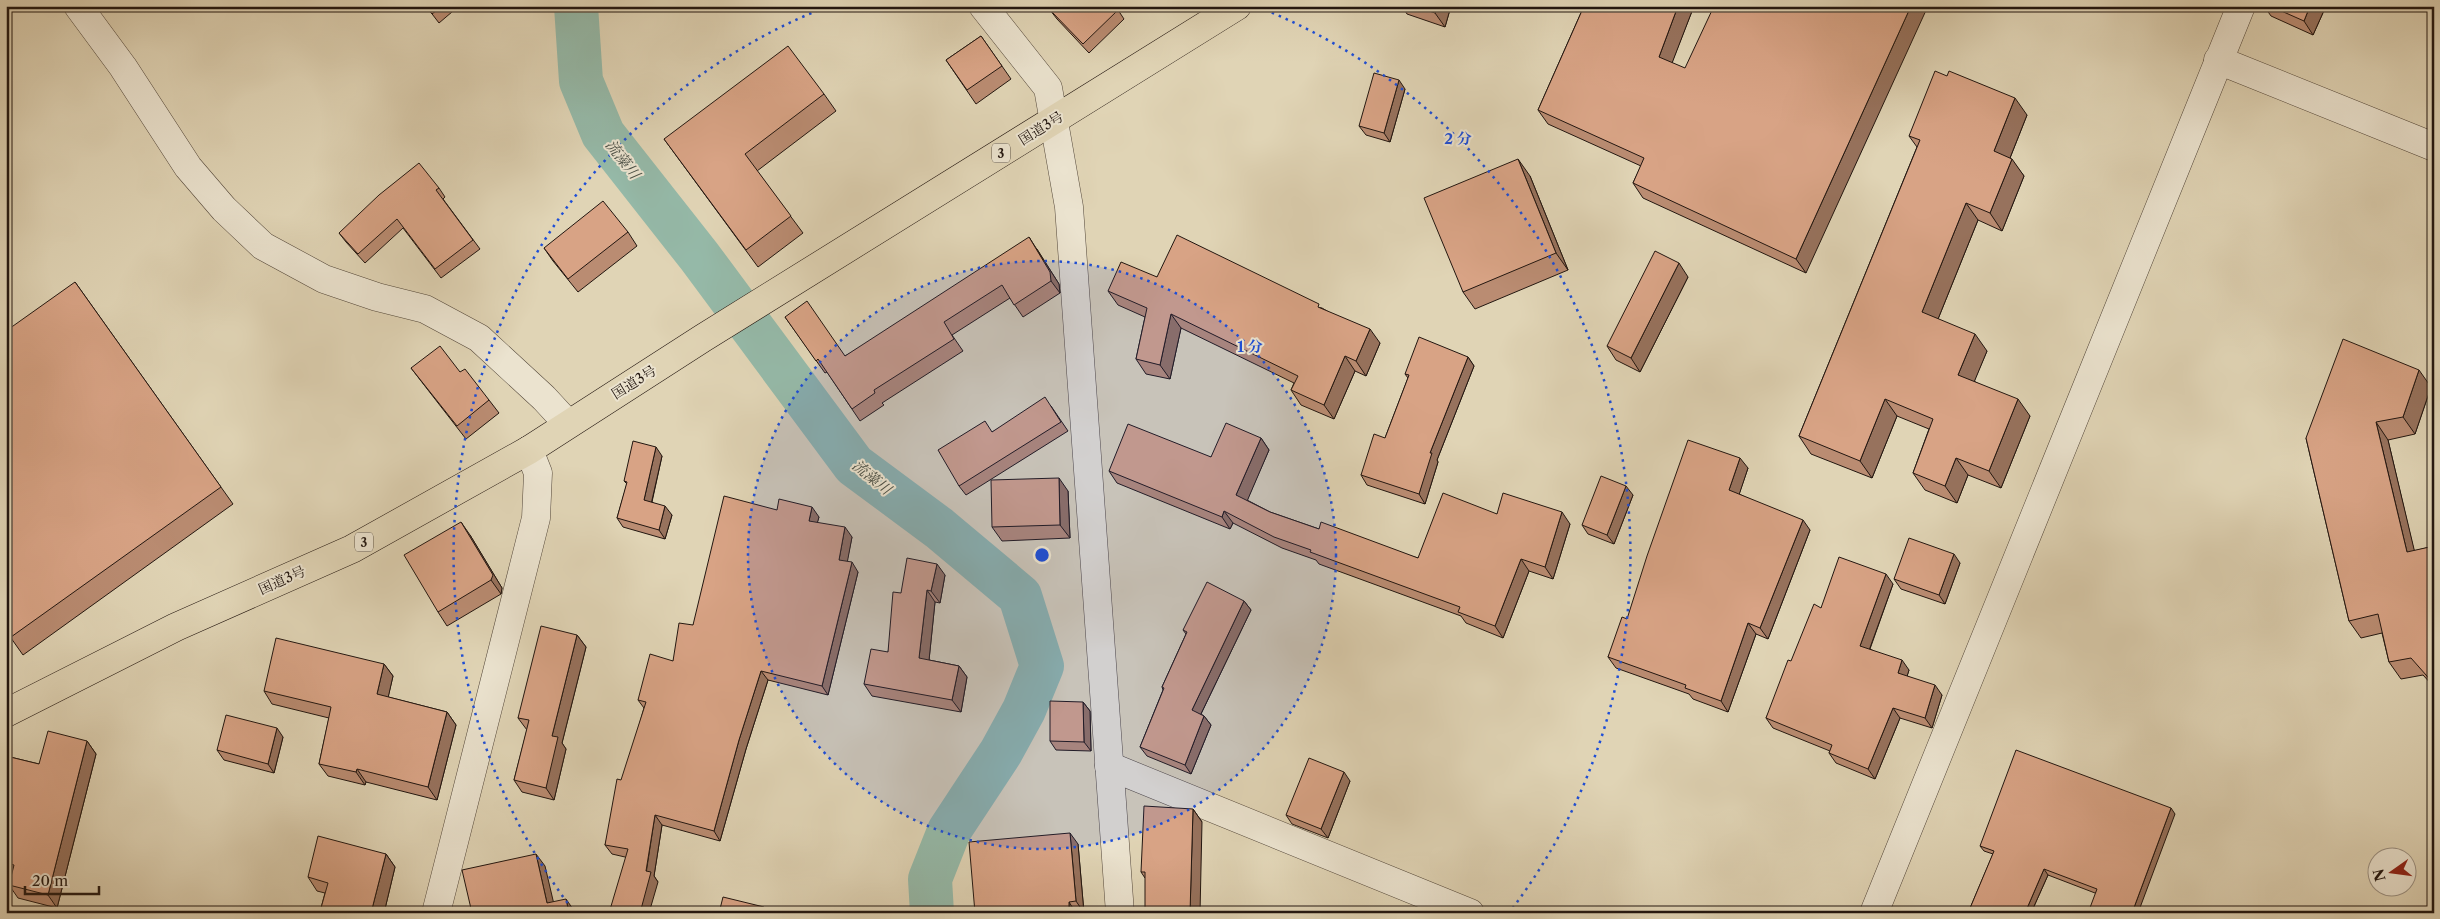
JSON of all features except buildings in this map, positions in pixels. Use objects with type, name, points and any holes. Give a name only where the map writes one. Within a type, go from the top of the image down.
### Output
[{"type":"highway","name":"国道3号","points":[[6,713],[176,627],[352,549],[529,450],[703,338],[766,301],[1237,6]]},
{"type":"street","points":[[78,6],[123,67],[188,167],[224,209],[263,246],[324,279],[377,297],[425,309],[479,338],[544,398],[568,424]]},
{"type":"street","points":[[983,6],[1048,88],[1069,207],[1120,913]]},
{"type":"street","points":[[1874,913],[2110,325],[2241,6]]},
{"type":"street","points":[[2218,60],[2434,146]]},
{"type":"street","points":[[436,913],[536,518],[538,473],[529,450]]},
{"type":"street","points":[[1109,766],[1470,913]]},
{"type":"waterway","name":"流藻川","points":[[576,6],[581,81],[603,134],[699,256],[854,465],[939,528],[1020,596],[1042,666],[1024,710],[1001,752],[949,831],[930,879],[932,913]]}]
